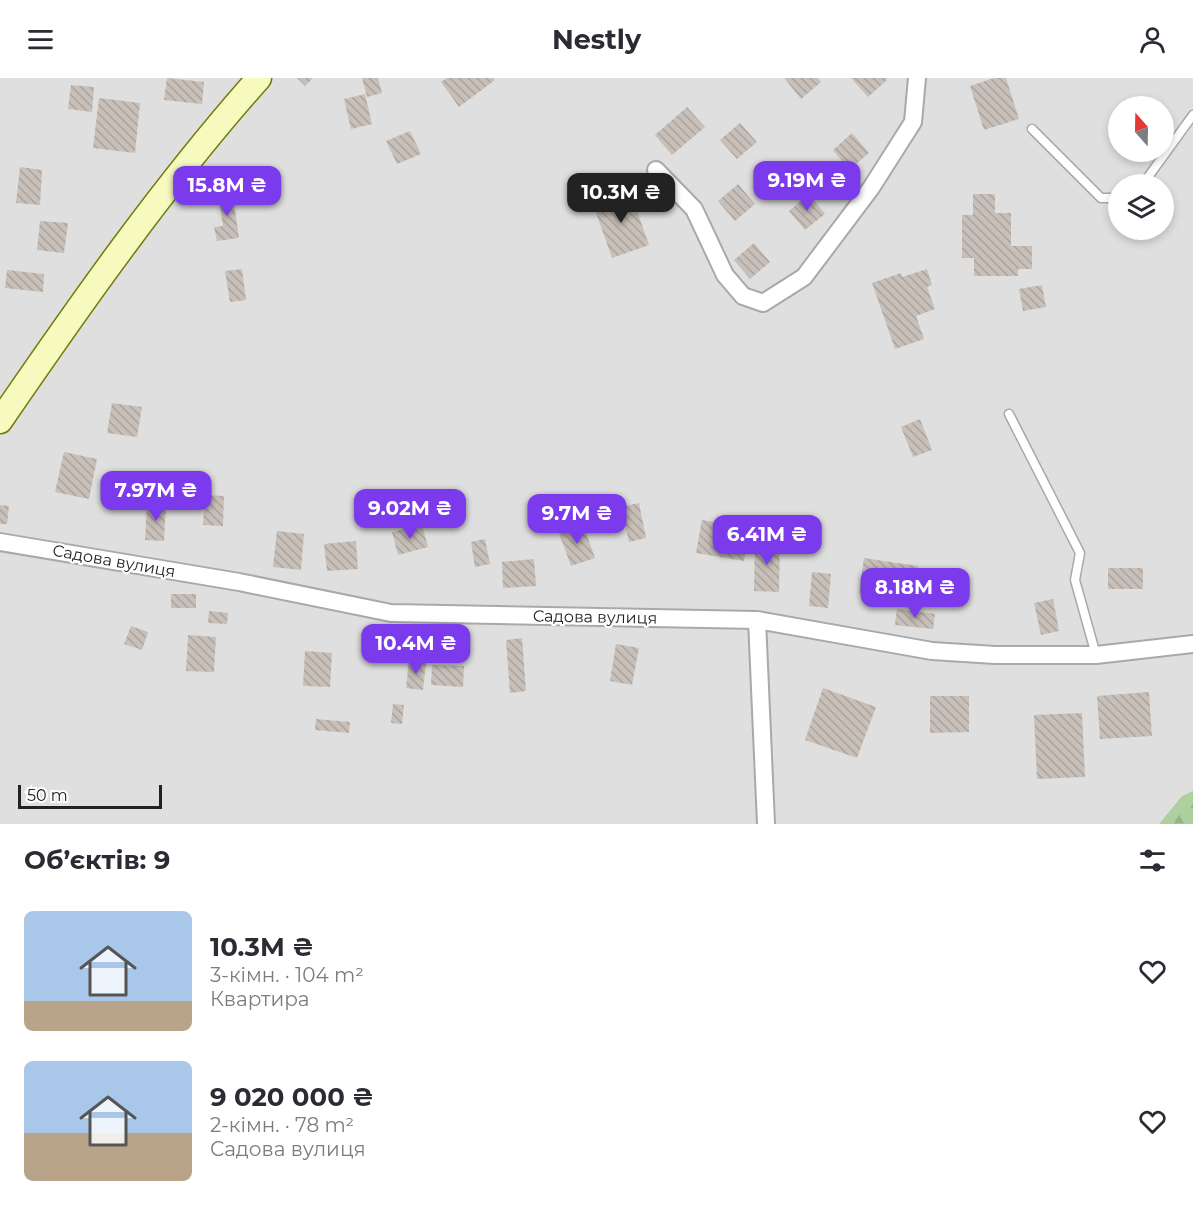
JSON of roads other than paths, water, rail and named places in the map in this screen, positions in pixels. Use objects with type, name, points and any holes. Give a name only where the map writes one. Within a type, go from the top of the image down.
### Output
[{"type":"street","points":[[0,420],[83,300],[218,124],[259,78]]},
{"type":"street","points":[[656,170],[694,209],[724,275],[743,296],[763,303],[804,277],[872,188],[913,122],[917,78]]},
{"type":"street","name":"Садова вулиця","points":[[0,542],[239,582],[391,613],[757,620],[932,651],[995,655],[1096,655],[1193,644]]},
{"type":"street","points":[[757,620],[766,824]]},
{"type":"lane","points":[[1150,174],[1193,115]]},
{"type":"lane","points":[[1032,129],[1101,198],[1108,198]]},
{"type":"lane","points":[[1009,414],[1080,553],[1075,580],[1096,655]]}]
